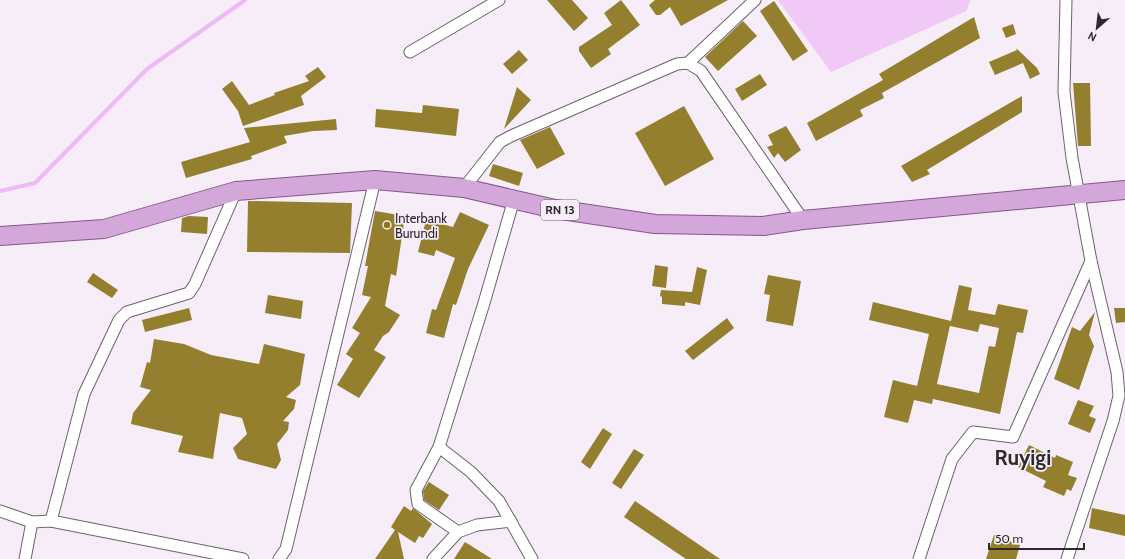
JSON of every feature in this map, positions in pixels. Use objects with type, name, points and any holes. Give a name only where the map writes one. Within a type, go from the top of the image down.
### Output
[{"type":"main road","name":"RN 13","points":[[0,236],[104,229],[236,191],[375,180],[464,188],[555,209],[656,224],[763,226],[803,220],[1079,193],[1125,190]]},
{"type":"street","points":[[410,52],[499,0]]},
{"type":"street","points":[[464,188],[500,142],[678,64],[688,63],[755,0]]},
{"type":"street","points":[[1066,0],[1064,92],[1072,158],[1091,261],[1117,372],[1119,396],[1113,421],[1067,559]]},
{"type":"street","points":[[688,63],[700,71],[803,220]]},
{"type":"street","points":[[279,559],[286,549],[375,180]]},
{"type":"street","points":[[51,521],[84,394],[119,320],[127,312],[189,293],[195,284],[236,191]]},
{"type":"street","points":[[458,532],[418,504],[416,490],[439,447],[484,303],[514,199]]},
{"type":"street","points":[[919,559],[952,459],[973,432],[1013,437],[1091,261]]},
{"type":"street","points":[[439,447],[471,472],[499,501],[522,544],[532,559]]},
{"type":"street","points":[[0,511],[32,522],[51,521],[226,557],[243,559]]},
{"type":"street","points":[[433,559],[458,532],[477,525],[511,521]]},
{"type":"street","points":[[25,559],[32,522]]},
{"type":"shaded area","points":[[778,0],[971,0],[966,11],[831,72]]},
{"type":"building","points":[[547,0],[572,0],[588,18],[574,31]]},
{"type":"building","points":[[621,0],[640,25],[608,49],[611,54],[591,68],[579,51],[579,47],[612,25],[604,13]]},
{"type":"building","points":[[655,0],[728,0],[681,26],[670,7],[660,15],[656,15],[649,5]]},
{"type":"building","points":[[774,1],[808,51],[793,61],[760,11]]},
{"type":"building","points":[[974,17],[980,38],[882,93],[884,98],[860,110],[863,116],[816,141],[807,123],[883,80],[879,74]]},
{"type":"building","points":[[743,21],[757,36],[718,71],[705,57]]},
{"type":"building","points":[[1013,24],[1016,34],[1006,38],[1002,28]]},
{"type":"building","points":[[1016,48],[1037,68],[1040,74],[1030,79],[1023,63],[995,75],[989,62],[1017,50]]},
{"type":"building","points":[[519,50],[528,60],[512,74],[503,64]]},
{"type":"building","points":[[318,67],[326,77],[301,96],[304,105],[243,126],[238,111],[222,89],[232,81],[249,105],[275,95],[274,93],[309,81],[305,76]]},
{"type":"building","points":[[760,74],[767,85],[742,101],[735,89]]},
{"type":"building","points":[[1073,83],[1090,83],[1091,146],[1078,146]]},
{"type":"building","points":[[517,87],[531,100],[504,129]]},
{"type":"building","points":[[1022,96],[1022,112],[927,170],[930,174],[912,182],[901,166]]},
{"type":"building","points":[[423,105],[459,109],[456,136],[375,127],[376,109],[422,113]]},
{"type":"building","points":[[684,106],[714,159],[665,186],[635,133]]},
{"type":"building","points":[[336,119],[337,130],[313,131],[284,136],[287,143],[251,156],[252,159],[186,178],[181,162],[250,142],[244,128]]},
{"type":"building","points":[[786,126],[801,150],[785,162],[778,153],[774,158],[767,147],[773,145],[768,135]]},
{"type":"building","points":[[550,127],[565,154],[537,169],[520,140]]},
{"type":"building","points":[[493,164],[523,173],[519,186],[489,176]]},
{"type":"building","points":[[248,201],[352,203],[350,253],[247,252]]},
{"type":"building","points":[[375,211],[405,216],[396,276],[391,274],[385,306],[400,315],[389,332],[383,336],[374,350],[386,357],[359,398],[337,385],[353,359],[346,354],[360,333],[352,328],[371,297],[362,295],[368,266],[365,266]]},
{"type":"building","points":[[460,212],[489,225],[468,269],[456,305],[453,304],[444,338],[426,333],[432,309],[436,310],[455,258],[436,250],[434,256],[418,252],[426,220],[453,227]]},
{"type":"building","points":[[189,216],[208,217],[207,234],[181,232],[182,218]]},
{"type":"building","points":[[655,265],[668,267],[666,288],[652,286]]},
{"type":"building","points":[[697,267],[707,270],[700,305],[685,302],[685,306],[662,304],[662,297],[660,296],[661,290],[692,292]]},
{"type":"building","points":[[93,273],[118,290],[112,298],[87,282]]},
{"type":"building","points":[[768,275],[801,281],[793,326],[766,321],[770,295],[764,294]]},
{"type":"building","points":[[959,285],[972,288],[968,310],[995,315],[998,304],[1028,310],[1023,333],[1017,332],[1000,414],[933,399],[932,404],[914,400],[908,423],[884,417],[893,380],[917,386],[929,334],[869,320],[873,302],[951,321]],"holes":[[[951,321],[950,326],[978,332],[980,324],[999,328],[995,347],[989,346],[979,393],[937,384]]]},
{"type":"building","points":[[268,295],[303,301],[301,319],[265,313]]},
{"type":"building","points":[[189,308],[192,320],[145,332],[142,320]]},
{"type":"building","points":[[1114,308],[1125,308],[1125,322],[1116,323]]},
{"type":"building","points":[[1095,312],[1089,335],[1094,346],[1079,390],[1054,379],[1072,327],[1080,331]]},
{"type":"building","points":[[727,318],[734,328],[693,360],[685,351]]},
{"type":"building","points":[[154,339],[184,344],[211,355],[259,364],[264,344],[305,354],[300,385],[286,397],[296,400],[294,409],[283,421],[289,422],[288,430],[277,444],[281,460],[276,469],[238,459],[233,448],[247,434],[242,418],[220,413],[213,459],[178,452],[183,436],[131,424],[133,413],[151,390],[140,387],[147,362],[150,363]]},
{"type":"building","points":[[1078,400],[1094,406],[1089,416],[1096,419],[1090,433],[1068,424]]},
{"type":"building","points":[[603,428],[612,434],[590,469],[581,462]]},
{"type":"building","points":[[1029,445],[1055,458],[1056,455],[1073,462],[1068,475],[1077,478],[1071,491],[1067,489],[1064,496],[1043,487],[1046,481],[1018,467]]},
{"type":"building","points":[[634,449],[644,455],[621,489],[612,483]]},
{"type":"building","points":[[429,482],[449,495],[439,510],[424,500],[423,491]]},
{"type":"building","points":[[635,501],[720,559],[686,559],[624,517]]},
{"type":"building","points":[[404,506],[411,511],[413,508],[432,524],[423,538],[419,536],[415,543],[398,532],[404,559],[375,559],[395,530],[391,527]]},
{"type":"building","points":[[1092,508],[1125,515],[1125,536],[1089,528]]},
{"type":"building","points":[[994,535],[1020,545],[1016,559],[986,559]]},
{"type":"building","points":[[465,542],[492,559],[454,559]]},
{"type":"waterway","points":[[0,191],[35,183],[147,69],[245,0]]},
{"type":"place","name":"Interbank Burundi","points":[[387,225]]},
{"type":"district","name":"Ruyigi","points":[[1023,458]]}]
